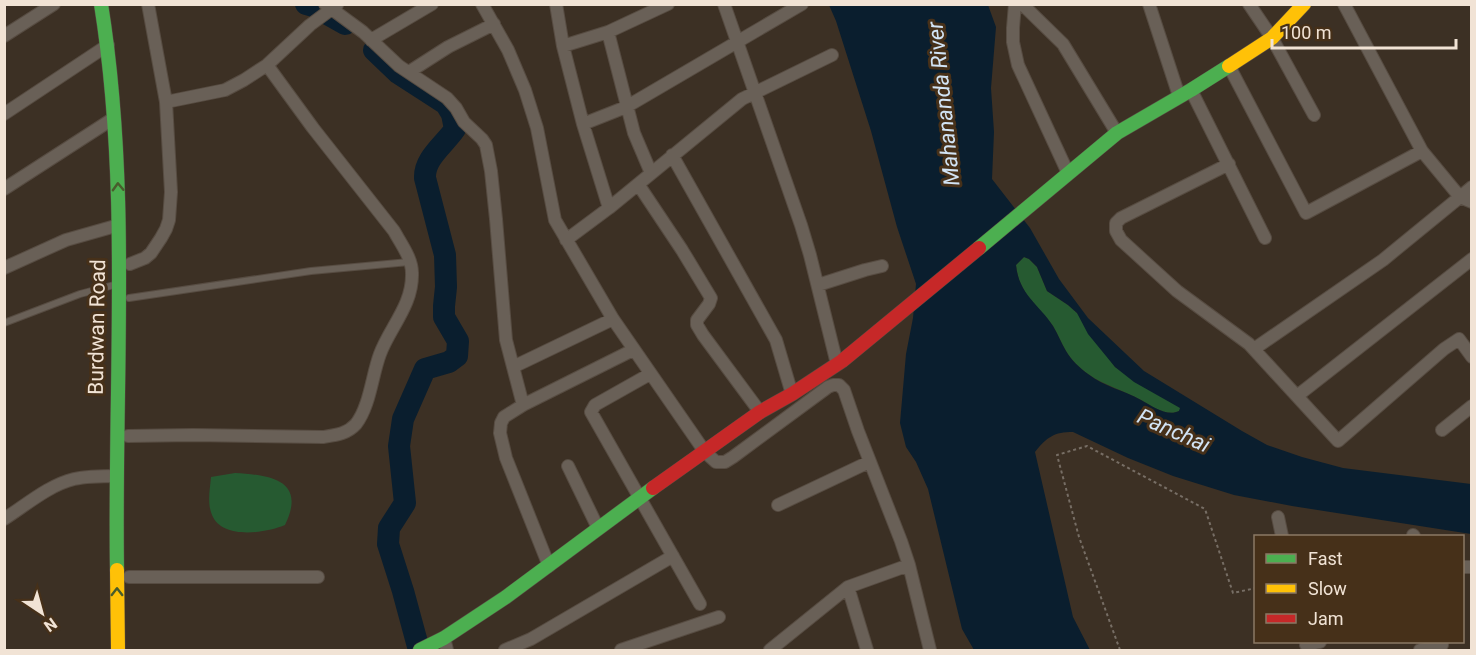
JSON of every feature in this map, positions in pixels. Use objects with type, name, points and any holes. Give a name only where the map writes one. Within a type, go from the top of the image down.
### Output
[{"type":"main road","name":"Burdwan Road","points":[[102,4],[114,118],[119,225],[122,522],[118,651]]},
{"type":"main road","points":[[114,4],[125,91]]},
{"type":"main road","points":[[424,649],[445,644],[598,528],[760,412],[792,394],[841,361],[1117,133],[1272,38],[1304,4]]},
{"type":"main road","name":"Burdwan Road","points":[[122,476],[128,436],[130,201],[128,127]]},
{"type":"main road","name":"Burdwan Road","points":[[122,522],[129,577],[130,651]]},
{"type":"street","points":[[4,36],[54,4]]},
{"type":"street","points":[[130,264],[151,253],[166,229],[171,192],[166,102],[147,4]]},
{"type":"street","points":[[371,40],[432,4]]},
{"type":"street","points":[[482,4],[508,50],[525,90],[537,128],[555,220],[633,350],[705,452],[716,462],[724,462],[828,387],[839,385],[844,390],[869,462],[902,541],[930,651]]},
{"type":"street","points":[[556,4],[563,46],[583,124],[609,208]]},
{"type":"street","points":[[563,46],[608,32],[668,4]]},
{"type":"street","points":[[724,4],[801,225],[841,361]]},
{"type":"street","points":[[583,124],[626,106],[802,4]]},
{"type":"street","points":[[1015,4],[1013,42],[1018,65],[1068,173]]},
{"type":"street","points":[[1022,4],[1063,44],[1117,133]]},
{"type":"street","points":[[1149,4],[1185,93],[1229,164],[1265,238]]},
{"type":"street","points":[[1249,4],[1272,38],[1314,115]]},
{"type":"street","points":[[1344,4],[1422,152],[1466,200]]},
{"type":"street","points":[[166,102],[225,90],[244,80],[267,65],[329,9],[371,40],[399,66],[447,98],[464,122],[486,145],[496,219],[506,340],[523,405]]},
{"type":"street","points":[[409,72],[494,24]]},
{"type":"street","points":[[608,32],[634,134],[651,173]]},
{"type":"street","points":[[4,114],[108,45]]},
{"type":"street","points":[[566,240],[609,208],[742,99],[832,55]]},
{"type":"street","points":[[128,436],[323,437],[348,431],[363,414],[384,345],[407,303],[412,274],[410,261],[394,231],[267,65]]},
{"type":"street","points":[[1229,66],[1306,213],[1422,152]]},
{"type":"street","points":[[4,189],[114,118]]},
{"type":"street","points":[[672,155],[776,340],[792,394]]},
{"type":"street","points":[[1229,164],[1121,218],[1116,222],[1115,227],[1122,240],[1177,291],[1250,344],[1338,441],[1444,349],[1459,339],[1472,357]]},
{"type":"street","points":[[638,184],[711,298],[697,320],[697,325],[760,412]]},
{"type":"street","points":[[1254,349],[1466,200],[1472,187]]},
{"type":"street","points":[[4,268],[66,240],[119,225]]},
{"type":"street","points":[[1297,396],[1472,259]]},
{"type":"street","points":[[818,285],[882,266]]},
{"type":"street","points":[[513,367],[613,319]]},
{"type":"street","points":[[549,566],[506,458],[500,433],[501,423],[504,417],[523,405],[633,350]]},
{"type":"street","points":[[650,374],[595,405],[591,412],[700,604]]},
{"type":"street","points":[[1442,430],[1472,406]]},
{"type":"street","points":[[778,505],[869,462]]},
{"type":"street","points":[[568,466],[598,528]]},
{"type":"street","points":[[4,519],[58,484],[72,479],[122,476]]},
{"type":"street","points":[[1278,517],[1282,535]]},
{"type":"street","points":[[505,651],[531,639],[674,556]]},
{"type":"street","points":[[770,651],[848,587],[909,565]]},
{"type":"street","points":[[129,577],[318,577]]},
{"type":"street","points":[[848,587],[867,651]]},
{"type":"street","points":[[621,651],[719,617]]},
{"type":"street","points":[[1420,651],[1442,646]]},
{"type":"lane","points":[[129,298],[311,271],[410,261]]},
{"type":"lane","points":[[4,323],[80,294],[119,284]]},
{"type":"path","points":[[1120,651],[1079,537],[1057,455],[1087,446],[1205,509],[1233,593],[1254,588]]},
{"type":"green space","points":[[1024,257],[1037,267],[1047,291],[1077,313],[1115,367],[1181,408],[1179,411],[1170,413],[1160,410],[1094,378],[1076,364],[1070,358],[1053,326],[1030,299],[1021,284],[1016,265]]},
{"type":"green space","points":[[235,473],[272,478],[288,489],[291,510],[285,525],[256,532],[245,532],[234,531],[217,523],[210,506],[211,477]]},
{"type":"water","points":[[829,5],[988,5],[996,27],[991,88],[994,132],[992,179],[1030,228],[1059,279],[1088,318],[1144,371],[1267,445],[1343,468],[1471,484],[1471,534],[1234,495],[1173,476],[1073,432],[1056,434],[1047,439],[1035,452],[1073,617],[1090,650],[974,650],[962,629],[928,489],[916,462],[906,447],[900,423],[906,354],[913,318],[916,284],[836,21]],"holes":[[[1024,257],[1037,267],[1047,291],[1077,313],[1088,334],[1115,367],[1134,382],[1180,408],[1179,411],[1170,413],[1160,410],[1101,382],[1070,358],[1048,318],[1030,299],[1021,284],[1016,265]]]},
{"type":"waterway","points":[[306,4],[345,24]]},
{"type":"waterway","points":[[374,50],[398,73],[446,104],[452,114],[455,129],[431,158],[425,178],[445,255],[444,317],[458,341],[457,356],[449,362],[425,369],[403,419],[399,446],[405,503],[389,528],[388,544],[419,650]]},
{"type":"traffic: fast","points":[[101,4],[116,145],[118,215],[117,570]]},
{"type":"traffic: fast","points":[[979,248],[1117,133],[1229,66]]},
{"type":"traffic: fast","points":[[420,650],[444,638],[506,597],[653,488]]},
{"type":"traffic: slow","points":[[1229,66],[1272,38],[1304,4]]},
{"type":"traffic: slow","points":[[117,570],[118,650]]},
{"type":"traffic: jam","points":[[653,488],[760,412],[842,361],[979,248]]},
{"type":"water label","name":"Mahananda River","points":[[943,104]]},
{"type":"water label","name":"Panchai","points":[[1174,430]]}]
